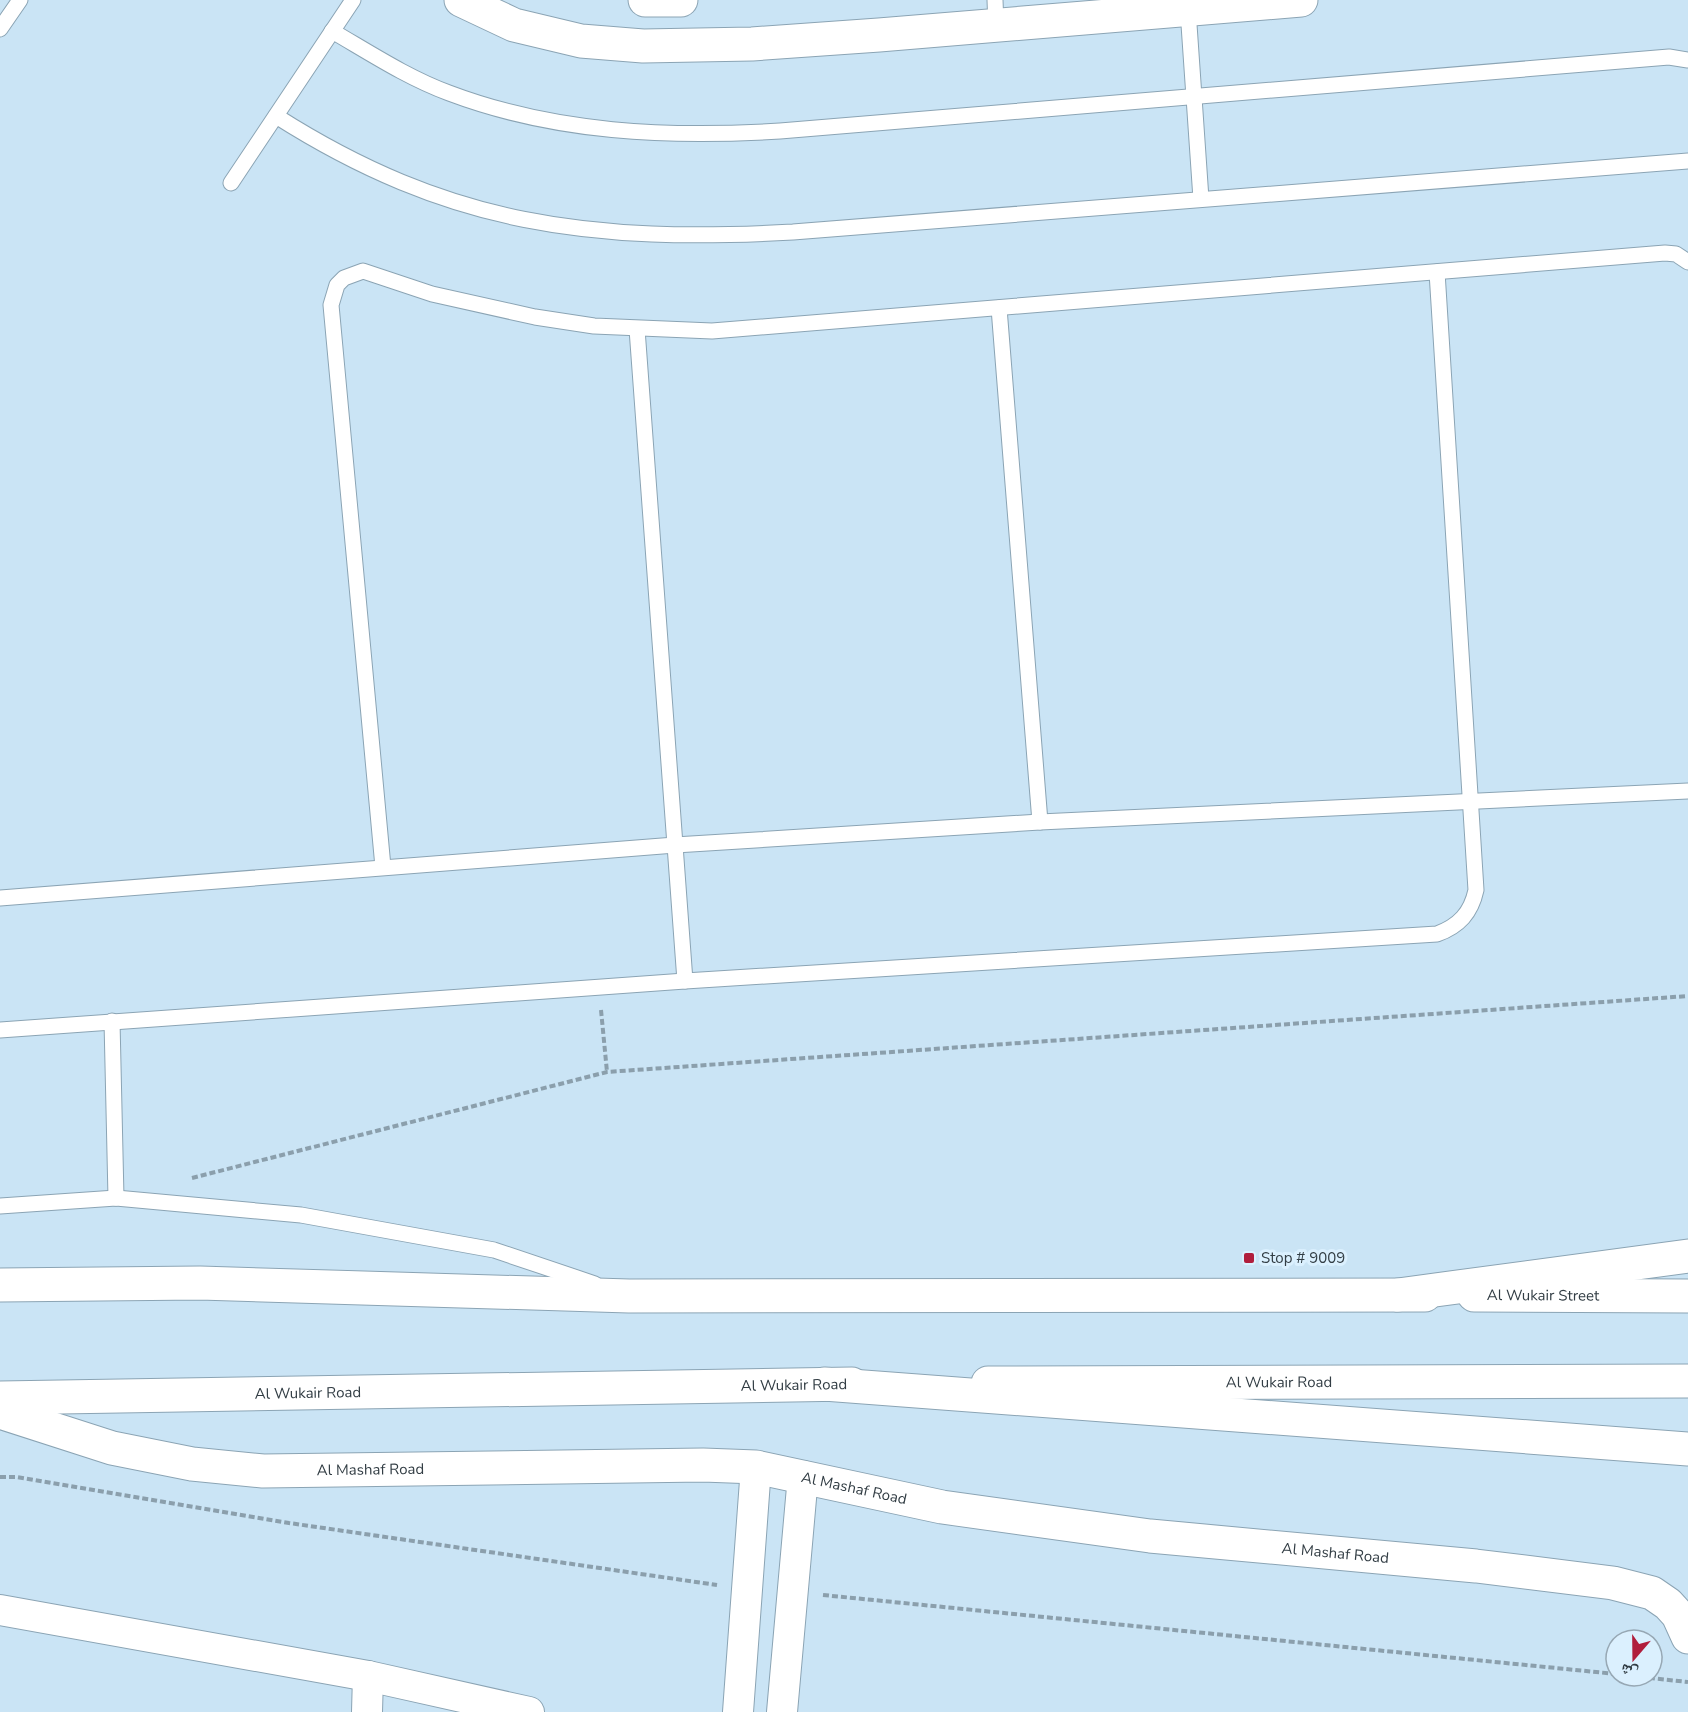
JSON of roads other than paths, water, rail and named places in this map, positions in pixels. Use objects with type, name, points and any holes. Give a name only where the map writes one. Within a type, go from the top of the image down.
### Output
[{"type":"main road","points":[[461,0],[514,24],[581,41],[643,46],[752,44],[996,13],[1188,10],[1301,0]]},
{"type":"main road","points":[[645,0],[681,0]]},
{"type":"main road","points":[[0,1285],[200,1283],[629,1296],[1398,1295],[1688,1256]]},
{"type":"main road","name":"Al Wukair Street","points":[[1398,1295],[1688,1296]]},
{"type":"main road","name":"Al Wukair Road","points":[[0,1398],[824,1384],[1688,1381]]},
{"type":"main road","points":[[824,1384],[1688,1449]]},
{"type":"main road","name":"Al Mashaf Road","points":[[0,1412],[112,1448],[192,1464],[263,1471],[703,1465],[756,1467],[942,1507],[1150,1536],[1464,1565],[1613,1583],[1652,1593],[1668,1604],[1678,1615],[1688,1637]]},
{"type":"street","points":[[738,1712],[756,1467]]},
{"type":"street","points":[[782,1712],[803,1476]]},
{"type":"street","points":[[0,1610],[368,1676],[529,1712]]},
{"type":"street","points":[[368,1676],[368,1712]]},
{"type":"lane","points":[[0,28],[20,0]]},
{"type":"lane","points":[[231,183],[352,0]]},
{"type":"lane","points":[[1188,10],[1201,199]]},
{"type":"lane","points":[[332,31],[411,77],[465,99],[521,116],[620,131],[670,134],[780,131],[1669,57],[1688,60]]},
{"type":"lane","points":[[1669,57],[1688,49]]},
{"type":"lane","points":[[276,116],[351,160],[439,198],[542,225],[603,232],[729,236],[1688,161]]},
{"type":"lane","points":[[383,867],[332,305],[337,285],[344,278],[363,271],[432,294],[483,307],[558,321],[637,329],[712,331],[1665,253],[1676,254],[1688,262]]},
{"type":"lane","points":[[0,1030],[600,989],[685,981],[1437,934],[1460,922],[1474,902],[1476,890],[1437,272]]},
{"type":"lane","points":[[999,308],[1040,822]]},
{"type":"lane","points":[[637,329],[685,981]]},
{"type":"lane","points":[[0,898],[675,845],[1040,822],[1688,791]]},
{"type":"lane","points":[[112,1022],[116,1198]]},
{"type":"lane","points":[[0,1206],[116,1198],[301,1215],[431,1236],[494,1250],[629,1296]]},
{"type":"place","name":"Stop # 9009","points":[[1249,1258]]}]
